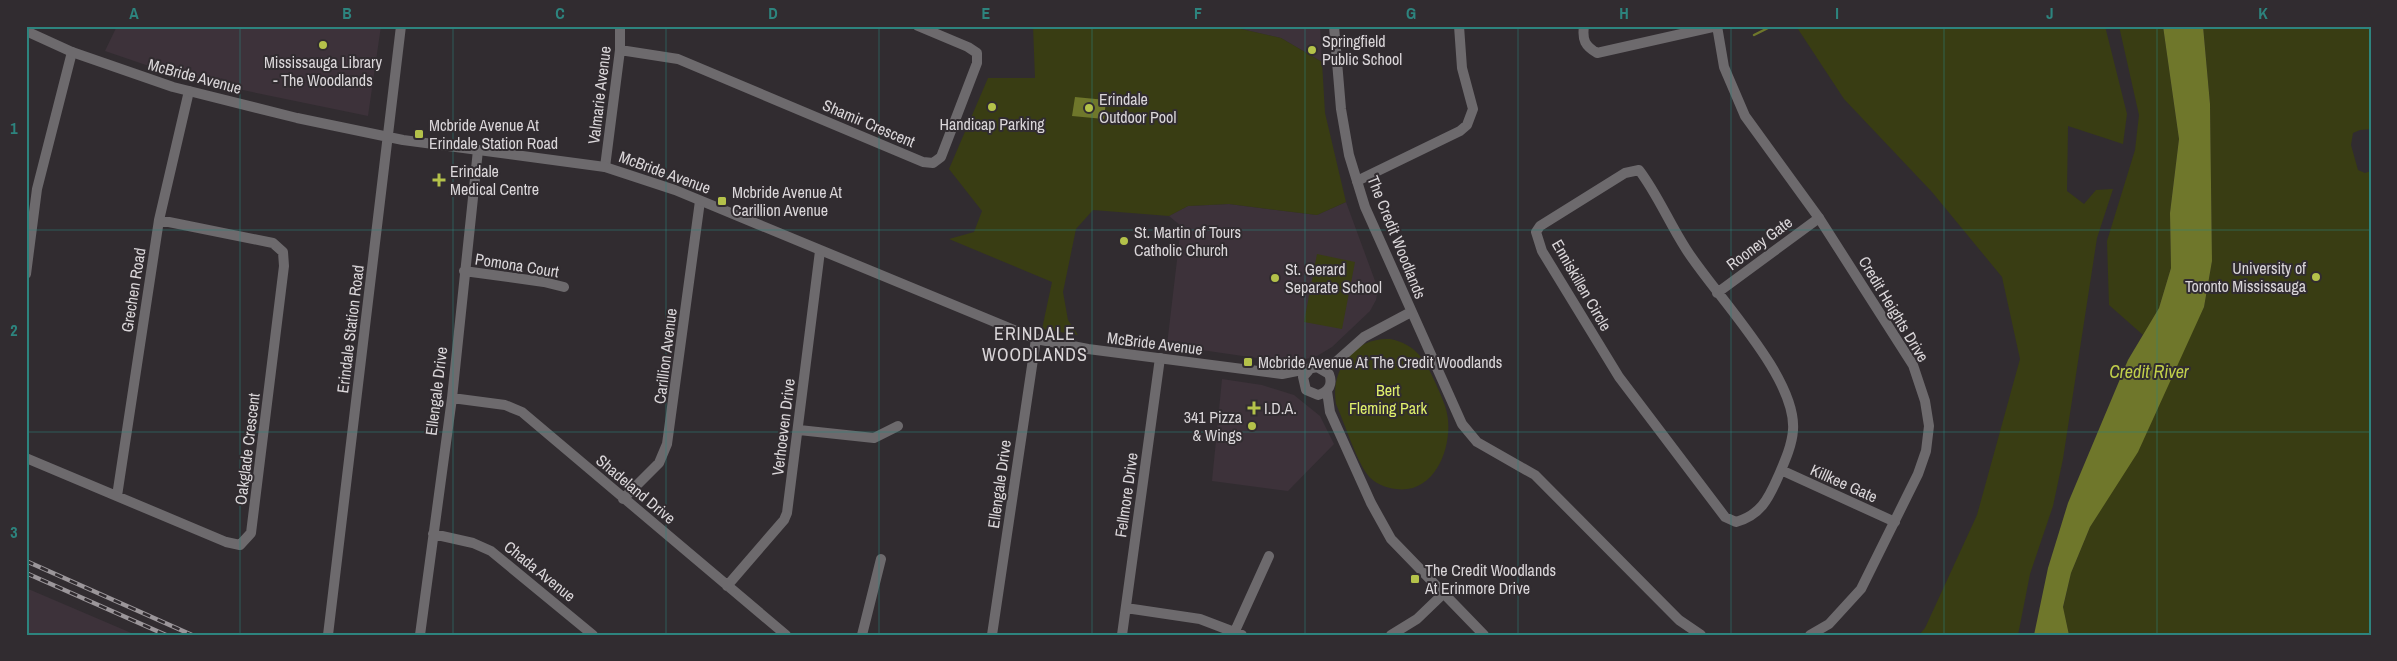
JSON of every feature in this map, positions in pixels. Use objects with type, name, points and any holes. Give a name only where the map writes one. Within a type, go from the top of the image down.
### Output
[{"type":"street","name":"Erindale Station Road","points":[[328,635],[402,26]]},
{"type":"street","name":"Valmarie Avenue","points":[[605,167],[620,50],[620,26]]},
{"type":"street","name":"Shamir Crescent","points":[[620,50],[678,59],[923,162],[932,163],[941,157],[977,62],[977,53],[918,26]]},
{"type":"street","name":"The Credit Woodlands","points":[[1322,368],[1337,361],[1364,337],[1411,312],[1379,242],[1356,181],[1341,109],[1334,26]]},
{"type":"street","points":[[1356,181],[1460,131],[1468,125],[1473,109],[1462,68],[1459,26]]},
{"type":"street","points":[[1584,26],[1582,38],[1588,48],[1597,53],[1717,26]]},
{"type":"street","name":"Credit Heights Drive","points":[[1717,26],[1724,67],[1745,116],[1818,218],[1913,365],[1925,401],[1929,426],[1926,451],[1895,522],[1861,589],[1830,624],[1810,635]]},
{"type":"street","name":"McBride Avenue","points":[[26,32],[72,52],[188,91],[388,138],[605,167],[651,181],[700,200],[1036,339],[1088,349],[1282,374],[1309,370]]},
{"type":"street","points":[[26,274],[37,189],[72,52]]},
{"type":"street","name":"Grechen Road","points":[[117,496],[159,220],[188,91]]},
{"type":"street","name":"Ellengale Drive","points":[[420,635],[452,398],[478,150]]},
{"type":"street","name":"Enniskillen Circle","points":[[1640,170],[1686,249],[1766,358],[1787,396],[1793,429],[1781,470],[1768,500],[1758,512],[1736,522],[1725,517],[1619,377],[1542,251],[1536,232],[1540,226],[1625,173],[1640,170]]},
{"type":"street","name":"Carillion Avenue","points":[[623,499],[659,463],[667,444],[700,200]]},
{"type":"street","name":"Rooney Gate","points":[[1717,293],[1818,218]]},
{"type":"street","name":"Oakglade Crescent","points":[[26,458],[226,542],[240,545],[251,533],[284,266],[284,252],[273,243],[159,220]]},
{"type":"street","name":"Verhoeven Drive","points":[[727,586],[784,520],[799,430],[820,251]]},
{"type":"street","name":"Pomona Court","points":[[464,271],[544,282],[564,287]]},
{"type":"street","points":[[1411,312],[1454,410],[1473,440],[1535,475],[1679,620],[1701,635]]},
{"type":"street","name":"Ellengale Drive","points":[[992,635],[1036,339]]},
{"type":"street","name":"Fellmore Drive","points":[[1122,635],[1160,358]]},
{"type":"street","name":"The Credit Woodlands","points":[[1330,379],[1337,361]]},
{"type":"street","points":[[1330,412],[1304,386],[1304,377],[1309,370],[1322,368],[1330,379],[1326,391],[1330,412],[1384,528],[1399,549],[1484,635]]},
{"type":"street","name":"McBride Avenue","points":[[1282,374],[1304,386]]},
{"type":"street","points":[[1314,395],[1326,391]]},
{"type":"street","name":"Shadeland Drive","points":[[452,398],[505,405],[522,412],[786,635]]},
{"type":"street","points":[[799,430],[874,438],[898,426]]},
{"type":"street","name":"Killkee Gate","points":[[1781,470],[1895,522]]},
{"type":"street","name":"Chada Avenue","points":[[433,534],[472,543],[491,551],[593,635]]},
{"type":"street","points":[[1126,608],[1200,619],[1239,633],[1269,556]]},
{"type":"street","points":[[862,635],[881,559]]},
{"type":"street","points":[[1391,635],[1417,619],[1443,594]]},
{"type":"shaded area","points":[[117,26],[381,26],[368,116],[184,78],[105,51]]},
{"type":"shaded area","name":"Springfield Public School","points":[[1228,26],[1320,26],[1322,62],[1281,38]]},
{"type":"shaded area","name":"St. Gerard Separate School","points":[[1346,202],[1378,289],[1376,300],[1370,311],[1332,347],[1317,356],[1298,361],[1284,362],[1167,345],[1181,226],[1169,216],[1188,206],[1229,204],[1317,215]]},
{"type":"shaded area","points":[[1222,379],[1262,385],[1294,395],[1320,416],[1334,444],[1288,491],[1212,481]]},
{"type":"shaded area","points":[[26,588],[136,635],[26,635]]},
{"type":"green space","points":[[1033,26],[1228,26],[1281,38],[1322,62],[1325,113],[1346,202],[1317,215],[1229,204],[1188,206],[1169,216],[1093,210],[1076,229],[1063,292],[1068,320],[1078,335],[1042,329],[1052,282],[949,239],[974,232],[982,211],[949,169],[988,78],[1035,78]]},
{"type":"green space","points":[[1796,26],[2105,26],[2127,114],[2123,144],[2068,126],[2067,191],[2084,204],[2096,190],[2113,189],[2097,238],[2063,459],[2053,506],[2030,574],[2018,635],[1919,635],[1925,628],[1977,515],[2020,359],[2002,277],[1932,192],[1844,99]]},
{"type":"green space","points":[[2119,26],[2163,26],[2179,139],[2170,213],[2171,268],[2159,308],[2143,335],[2109,305],[2107,241],[2135,150],[2139,115]]},
{"type":"green space","name":"University of Toronto Mississauga","points":[[2203,26],[2371,26],[2371,129],[2353,133],[2351,145],[2358,170],[2365,173],[2371,171],[2371,635],[2069,635],[2063,608],[2071,573],[2090,527],[2110,494],[2204,307],[2212,261],[2210,104]]},
{"type":"green space","points":[[1317,254],[1355,262],[1342,329],[1304,322]]},
{"type":"green space","name":"Bert Fleming Park","points":[[1390,339],[1407,345],[1424,361],[1440,393],[1447,415],[1448,432],[1446,444],[1437,468],[1421,485],[1409,489],[1388,487],[1370,477],[1350,440],[1336,404],[1337,380],[1347,358],[1365,344],[1377,340]]},
{"type":"water","name":"Credit River","points":[[2163,26],[2203,26],[2210,104],[2212,261],[2204,307],[2138,452],[2090,527],[2071,573],[2063,607],[2069,635],[2034,635],[2048,568],[2068,503],[2128,360],[2159,308],[2171,268],[2170,213],[2179,139]]},
{"type":"water","name":"Erindale Outdoor Pool","points":[[1075,97],[1106,100],[1104,119],[1072,116]]},
{"type":"waterway","points":[[1754,35],[1772,26]]},
{"type":"railway","points":[[26,561],[192,635]]},
{"type":"railway","points":[[26,573],[166,635]]},
{"type":"place","name":"Mississauga Library - The Woodlands","points":[[323,45]]},
{"type":"place","name":"Springfield Public School","points":[[1312,50]]},
{"type":"place","name":"Handicap Parking","points":[[992,107]]},
{"type":"place","name":"Erindale Outdoor Pool","points":[[1089,108]]},
{"type":"place","name":"Mcbride Avenue At Erindale Station Road","points":[[419,134]]},
{"type":"place","name":"Erindale Medical Centre","points":[[439,180]]},
{"type":"place","name":"Mcbride Avenue At Carillion Avenue","points":[[722,201]]},
{"type":"place","name":"St. Martin of Tours Catholic Church","points":[[1124,241]]},
{"type":"place","name":"University of Toronto Mississauga","points":[[2316,277]]},
{"type":"place","name":"St. Gerard Separate School","points":[[1275,278]]},
{"type":"place","name":"Mcbride Avenue At The Credit Woodlands","points":[[1248,362]]},
{"type":"place","name":"I.D.A.","points":[[1254,408]]},
{"type":"place","name":"341 Pizza & Wings","points":[[1252,426]]},
{"type":"place","name":"The Credit Woodlands At Erinmore Drive","points":[[1415,579]]},
{"type":"district","name":"ERINDALE WOODLANDS","points":[[1035,344]]}]
